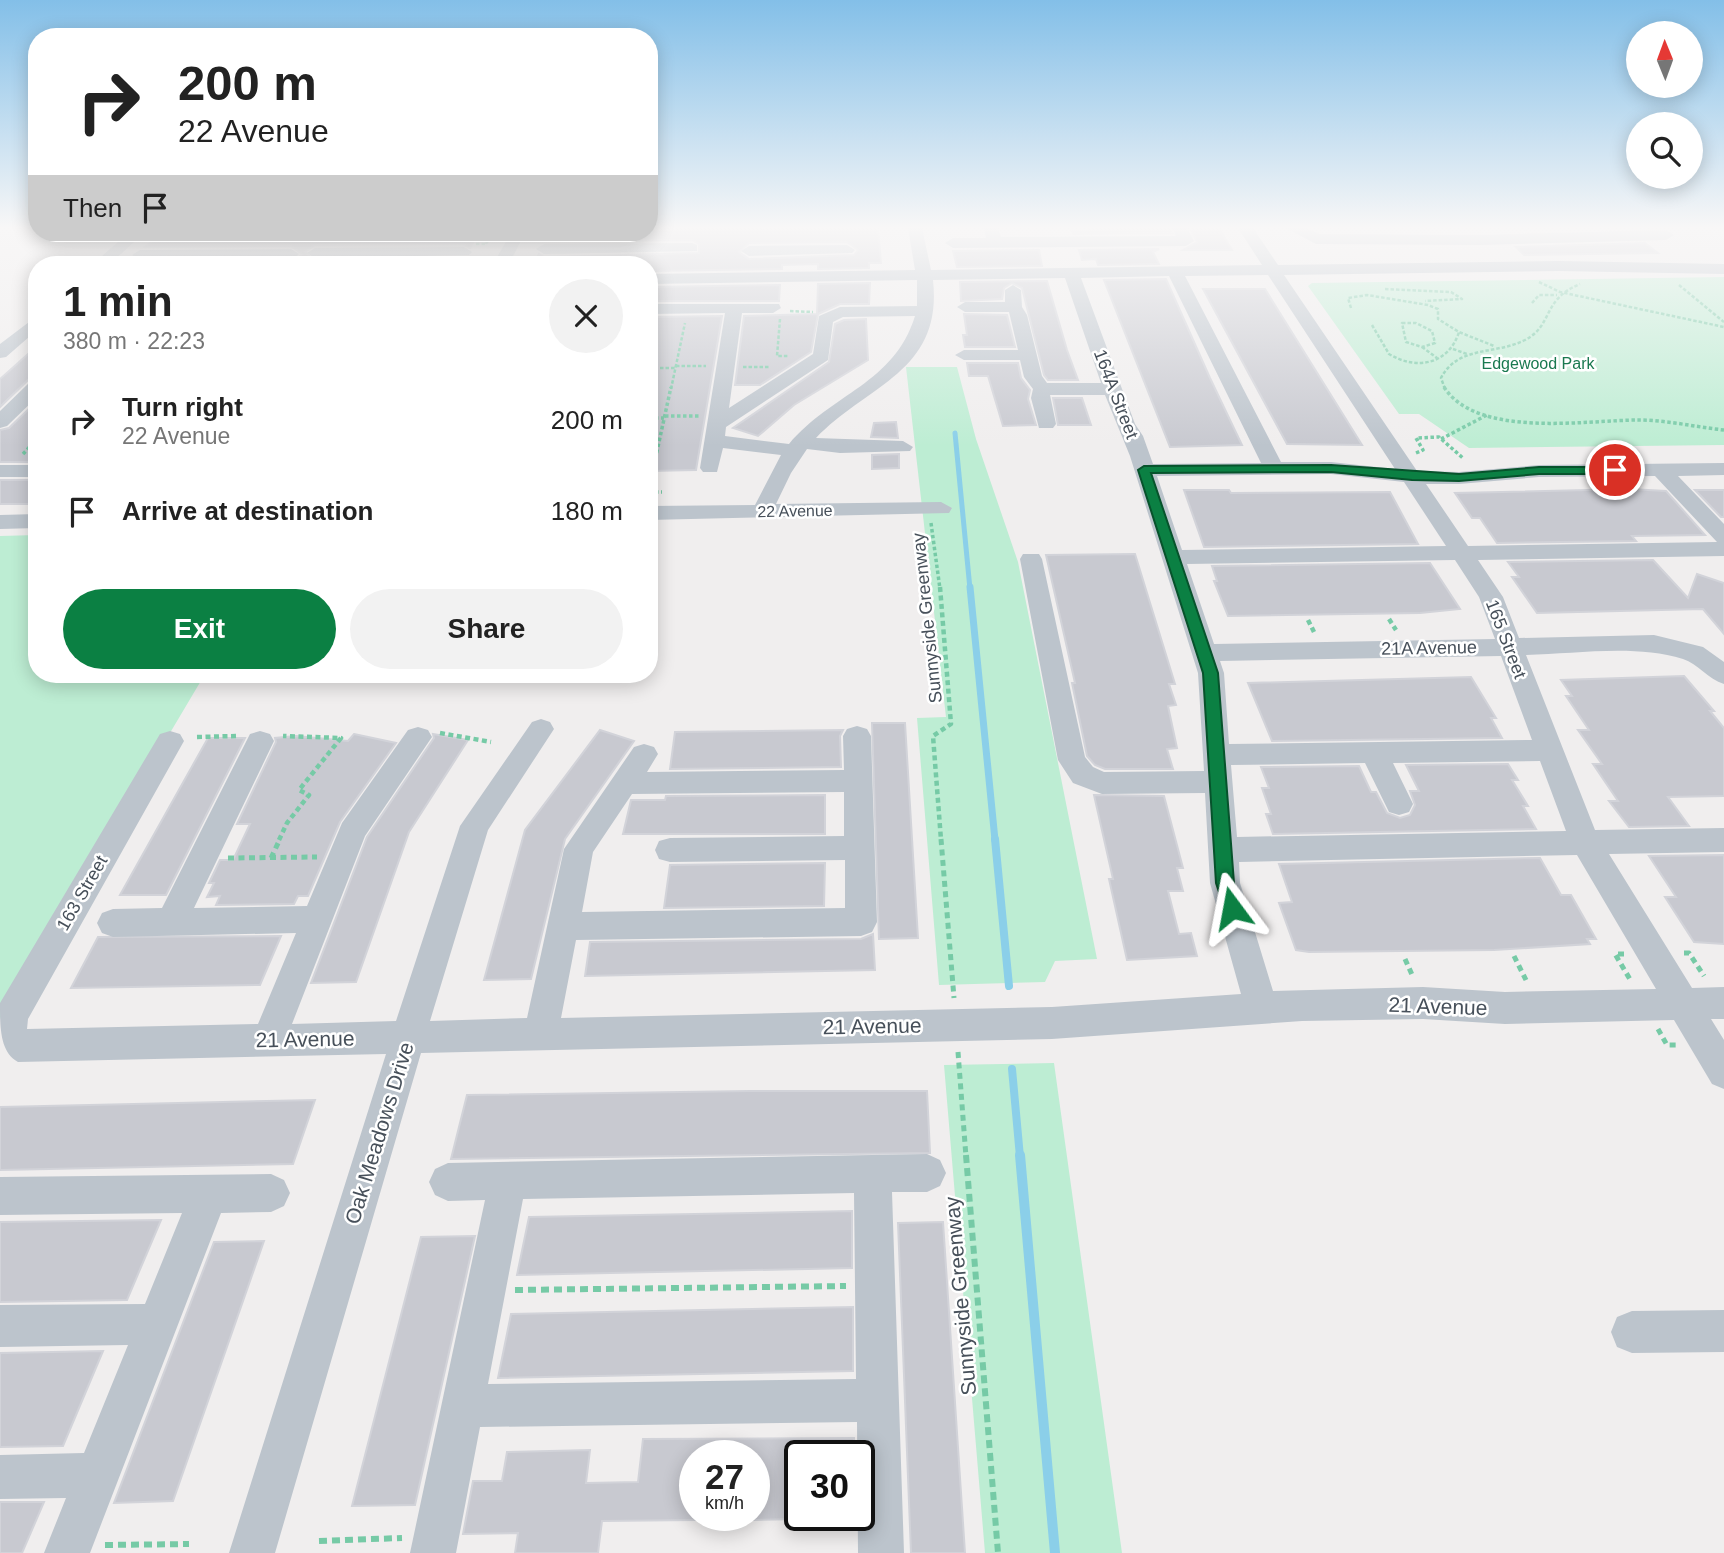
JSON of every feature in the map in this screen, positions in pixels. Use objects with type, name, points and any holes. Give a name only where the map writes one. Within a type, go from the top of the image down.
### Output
[{"type":"street","points":[[763,511],[779,475],[799,446],[827,416],[881,383],[900,365],[909,352],[925,311],[924,300]]},
{"type":"street","points":[[965,307],[1000,300]]},
{"type":"street","points":[[1014,300],[1033,377],[1042,389],[1040,398],[1046,424]]},
{"type":"street","name":"164A Street","points":[[1081,300],[1144,470],[1211,673],[1225,883],[1261,1007]]},
{"type":"street","points":[[1189,300],[1274,468]]},
{"type":"street","name":"165 Street","points":[[1295,300],[1491,597],[1585,842],[1724,1072]]},
{"type":"street","points":[[710,468],[734,308]]},
{"type":"street","points":[[658,309],[778,309]]},
{"type":"street","points":[[716,428],[749,401],[822,356],[825,320],[840,312],[925,311]]},
{"type":"street","points":[[0,353],[28,329]]},
{"type":"street","points":[[964,355],[1028,355]]},
{"type":"street","points":[[1042,389],[1113,389]]},
{"type":"street","points":[[0,422],[28,395]]},
{"type":"street","points":[[716,428],[799,446],[903,447]]},
{"type":"street","points":[[1144,470],[1331,468],[1412,477],[1724,468]]},
{"type":"street","points":[[1660,470],[1724,537]]},
{"type":"street","points":[[0,471],[28,471]]},
{"type":"street","name":"22 Avenue","points":[[658,513],[941,508]]},
{"type":"street","points":[[0,522],[28,521]]},
{"type":"street","points":[[1174,558],[1724,549]]},
{"type":"street","points":[[1031,559],[1072,760],[1083,775],[1102,783],[1218,768],[1374,753],[1548,750]]},
{"type":"street","name":"21A Avenue","points":[[1205,653],[1654,644],[1694,653],[1724,675]]},
{"type":"street","name":"Oak Meadows Drive","points":[[252,1553],[408,1037],[475,826],[541,729]]},
{"type":"street","points":[[563,926],[860,922],[857,736]]},
{"type":"street","points":[[269,1040],[352,831],[418,737]]},
{"type":"street","name":"163 Street","points":[[18,1046],[9,1034],[11,1016],[183,739]]},
{"type":"street","points":[[171,922],[260,741]]},
{"type":"street","points":[[1374,753],[1399,804]]},
{"type":"street","points":[[541,1034],[579,849],[644,754]]},
{"type":"street","points":[[624,783],[858,780]]},
{"type":"street","points":[[1223,850],[1724,839]]},
{"type":"street","points":[[670,850],[859,848]]},
{"type":"street","points":[[113,923],[317,919]]},
{"type":"street","name":"21 Avenue","points":[[18,1046],[1052,1023],[1261,1007],[1423,1003],[1505,1008],[1724,1003]]},
{"type":"street","points":[[449,1182],[927,1173]]},
{"type":"street","points":[[873,1174],[881,1553]]},
{"type":"street","points":[[434,1545],[508,1181]]},
{"type":"street","points":[[0,1196],[271,1193]]},
{"type":"street","points":[[68,1550],[209,1194]]},
{"type":"street","points":[[0,1326],[158,1324]]},
{"type":"street","points":[[1632,1332],[1724,1331]]},
{"type":"street","points":[[463,1406],[878,1400]]},
{"type":"street","points":[[0,1477],[97,1475]]},
{"type":"path","points":[[1348,300],[1351,308]]},
{"type":"path","points":[[1393,300],[1442,300]]},
{"type":"path","points":[[1553,300],[1535,334],[1467,354],[1447,366],[1441,378],[1442,385],[1452,397],[1487,415],[1538,426],[1637,420],[1724,430]]},
{"type":"path","points":[[1602,300],[1724,325]]},
{"type":"path","points":[[1696,300],[1724,325]]},
{"type":"path","points":[[1421,302],[1438,309],[1438,319],[1459,332],[1496,347]]},
{"type":"path","points":[[658,448],[688,308]]},
{"type":"path","points":[[778,309],[840,312]]},
{"type":"path","points":[[778,309],[781,313],[777,356],[795,355],[786,361]]},
{"type":"path","points":[[1422,347],[1435,343],[1432,331],[1421,324],[1402,323],[1406,342],[1422,347],[1437,358]]},
{"type":"path","points":[[1372,325],[1379,334],[1384,349],[1394,357],[1421,361],[1437,358],[1453,349],[1459,332]]},
{"type":"path","points":[[1453,349],[1467,354]]},
{"type":"path","points":[[658,368],[776,367]]},
{"type":"path","points":[[1441,439],[1487,415]]},
{"type":"path","points":[[658,417],[716,428]]},
{"type":"path","name":"Sunnyside Greenway","points":[[941,508],[931,520],[943,613],[951,724],[933,736],[955,1010]]},
{"type":"path","points":[[418,737],[425,738],[429,732],[491,742]]},
{"type":"path","points":[[183,739],[255,736],[252,741],[260,741],[295,734],[341,738],[299,790],[309,795],[287,823],[271,858]]},
{"type":"path","points":[[202,858],[342,857]]},
{"type":"path","name":"Sunnyside Greenway","points":[[958,1049],[998,1553]]},
{"type":"path","points":[[486,1291],[875,1286]]},
{"type":"path","points":[[319,1541],[434,1545]]},
{"type":"path","points":[[68,1550],[189,1544]]},
{"type":"green space","name":"Edgewood Park","points":[[1318,300],[1724,300],[1724,445],[1469,448],[1419,414],[1399,414]]},
{"type":"green space","points":[[906,367],[957,367],[976,439],[1018,562],[1097,959],[1055,961],[1045,982],[939,985],[917,718],[946,717]]},
{"type":"green space","points":[[28,535],[28,683],[200,683],[0,1019],[0,536]]},
{"type":"green space","points":[[1054,1063],[1122,1553],[985,1553],[944,1065]]},
{"type":"building","points":[[658,300],[779,300],[658,301]]},
{"type":"building","points":[[817,300],[869,300],[869,304],[840,304],[818,314],[811,352],[760,385],[735,385],[744,316],[817,314]]},
{"type":"building","points":[[1025,300],[1053,300],[1078,380],[1048,380],[1044,375]]},
{"type":"building","points":[[1112,300],[1176,300],[1242,445],[1170,447]]},
{"type":"building","points":[[1209,300],[1272,300],[1362,445],[1287,444]]},
{"type":"building","points":[[964,314],[1007,315],[1015,347],[965,347],[963,335],[967,335]]},
{"type":"building","points":[[722,316],[696,470],[658,471],[658,317]]},
{"type":"building","points":[[866,319],[868,360],[794,405],[758,436],[733,428],[829,362],[835,324],[844,320]]},
{"type":"building","points":[[28,354],[28,380],[0,407],[0,379]]},
{"type":"building","points":[[967,363],[1018,363],[1021,378],[1030,390],[1028,399],[1036,425],[1003,426],[988,376],[969,376]]},
{"type":"building","points":[[1053,398],[1082,398],[1091,425],[1058,425]]},
{"type":"building","points":[[28,410],[28,462],[0,462],[0,430],[9,428]]},
{"type":"building","points":[[896,422],[898,438],[871,437],[874,423]]},
{"type":"building","points":[[899,454],[899,468],[872,469],[872,455]]},
{"type":"building","points":[[0,480],[28,480],[28,504],[0,504]]},
{"type":"building","points":[[1630,489],[1666,491],[1705,535],[1632,536],[1636,541],[1497,543],[1480,518],[1472,518],[1455,493]]},
{"type":"building","points":[[1184,490],[1229,490],[1231,493],[1390,492],[1418,544],[1204,547]]},
{"type":"building","points":[[1695,490],[1724,490],[1724,517],[1721,517]]},
{"type":"building","points":[[1135,554],[1175,684],[1169,684],[1176,705],[1168,706],[1177,748],[1167,749],[1173,769],[1105,769],[1095,765],[1087,756],[1072,683],[1075,683],[1046,555]]},
{"type":"building","points":[[1653,560],[1688,598],[1697,574],[1724,583],[1724,634],[1703,609],[1537,613],[1512,577],[1519,577],[1508,562]]},
{"type":"building","points":[[1430,563],[1460,609],[1420,613],[1228,616],[1214,581],[1217,581],[1212,566]]},
{"type":"building","points":[[1684,676],[1714,711],[1710,711],[1724,728],[1724,796],[1668,797],[1689,826],[1629,827],[1609,801],[1618,801],[1593,764],[1602,764],[1578,730],[1589,730],[1566,696],[1572,696],[1561,680]]},
{"type":"building","points":[[1471,677],[1496,718],[1491,718],[1502,738],[1272,741],[1248,683]]},
{"type":"building","points":[[872,723],[905,723],[918,938],[879,939]]},
{"type":"building","points":[[600,730],[634,741],[565,839],[531,979],[484,980],[525,830]]},
{"type":"building","points":[[843,730],[840,736],[841,767],[670,769],[675,732]]},
{"type":"building","points":[[354,734],[396,743],[340,822],[308,896],[298,896],[294,904],[216,905],[220,896],[207,897],[214,883],[209,883],[220,860],[233,860],[250,824],[237,824],[276,742],[275,738],[296,736],[348,741]]},
{"type":"building","points":[[433,734],[468,740],[409,832],[356,982],[311,983],[367,837],[434,738]]},
{"type":"building","points":[[208,738],[245,738],[166,895],[120,895]]},
{"type":"building","points":[[1508,764],[1518,780],[1512,780],[1528,806],[1523,806],[1536,829],[1273,834],[1266,814],[1271,814],[1262,788],[1269,788],[1261,767],[1359,766],[1371,792],[1376,792],[1387,813],[1400,818],[1410,815],[1415,805],[1410,791],[1419,791],[1406,765]]},
{"type":"building","points":[[825,795],[825,834],[623,834],[631,800],[665,800],[666,796]]},
{"type":"building","points":[[1094,795],[1164,796],[1183,868],[1177,868],[1183,891],[1168,891],[1179,934],[1191,933],[1197,956],[1127,960],[1109,879],[1113,879]]},
{"type":"building","points":[[1724,855],[1724,944],[1694,942],[1665,897],[1676,897],[1649,856]]},
{"type":"building","points":[[1540,858],[1561,895],[1571,895],[1596,939],[1587,939],[1590,944],[1494,950],[1309,952],[1296,950],[1279,903],[1292,902],[1279,864]]},
{"type":"building","points":[[825,863],[824,906],[664,908],[670,865]]},
{"type":"building","points":[[873,934],[875,970],[585,976],[590,942],[861,939]]},
{"type":"building","points":[[281,936],[260,985],[71,988],[98,937]]},
{"type":"building","points":[[927,1091],[930,1153],[451,1159],[467,1095]]},
{"type":"building","points":[[315,1100],[293,1164],[0,1170],[0,1107]]},
{"type":"building","points":[[852,1211],[852,1268],[517,1275],[529,1217]]},
{"type":"building","points":[[161,1220],[127,1300],[0,1302],[0,1222]]},
{"type":"building","points":[[943,1222],[965,1553],[911,1553],[898,1223]]},
{"type":"building","points":[[475,1236],[415,1505],[352,1506],[421,1237]]},
{"type":"building","points":[[264,1241],[173,1501],[114,1503],[214,1242]]},
{"type":"building","points":[[853,1307],[853,1371],[498,1378],[511,1314]]},
{"type":"building","points":[[103,1351],[63,1446],[0,1447],[0,1353]]},
{"type":"building","points":[[643,1439],[854,1440],[784,1440],[784,1519],[770,1520],[770,1440],[679,1440],[679,1520],[602,1521],[598,1553],[515,1553],[518,1533],[463,1534],[473,1481],[502,1481],[507,1452],[590,1450],[586,1483],[638,1482]]},
{"type":"building","points":[[0,1502],[44,1502],[22,1553],[0,1553]]},
{"type":"waterway","points":[[955,433],[970,589]]},
{"type":"waterway","points":[[970,587],[995,840]]},
{"type":"waterway","points":[[995,839],[1009,986]]},
{"type":"waterway","points":[[1012,1069],[1020,1157]]},
{"type":"waterway","points":[[1020,1155],[1055,1553]]},
{"type":"route","points":[[1232,908],[1225,883],[1211,673],[1144,470],[1331,468],[1412,477],[1459,478],[1539,471],[1615,470]]}]
